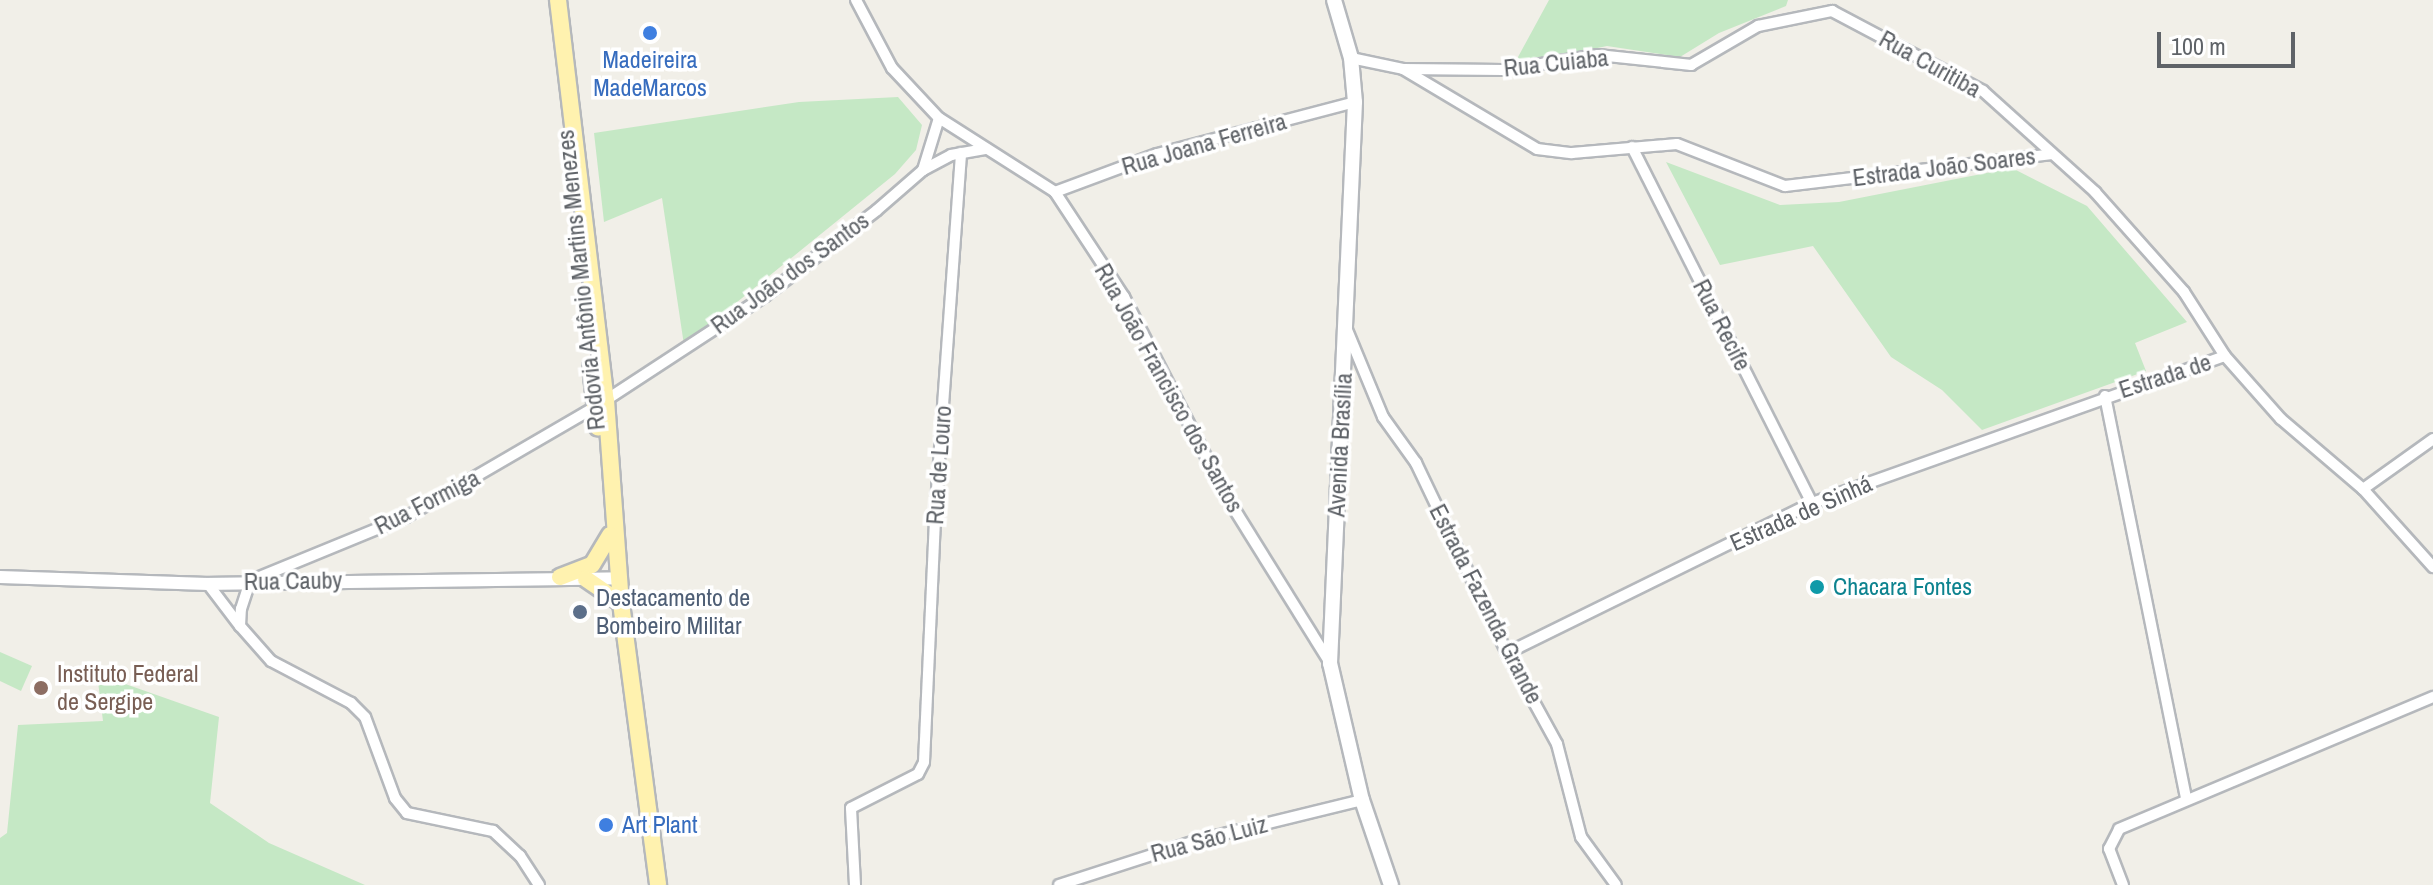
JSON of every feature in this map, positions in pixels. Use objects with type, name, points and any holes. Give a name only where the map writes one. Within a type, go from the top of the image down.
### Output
[{"type":"main road","name":"Rodovia Antônio Martins Menezes","points":[[550,0],[601,403],[610,535],[617,560]]},
{"type":"main road","name":"Rodovia Antônio Martins Menezes","points":[[558,0],[621,603],[658,885]]},
{"type":"main road","name":"Avenida Brasília","points":[[1334,0],[1351,58],[1355,102],[1330,663],[1362,800],[1391,885]]},
{"type":"main road","points":[[560,577],[592,565],[610,535]]},
{"type":"main road","points":[[586,579],[621,603]]},
{"type":"street","name":"Rua João Francisco dos Santos","points":[[856,0],[892,68],[939,118],[1055,192],[1124,297],[1228,499],[1330,663]]},
{"type":"street","name":"Rua Curitiba","points":[[1792,16],[1832,11],[1959,78],[1989,95],[2052,154]]},
{"type":"street","name":"Rua Cuiaba","points":[[1403,69],[1503,70],[1598,55],[1691,65],[1743,32],[1792,16]]},
{"type":"street","name":"Estrada João Soares","points":[[1351,58],[1403,69],[1537,149],[1572,153],[1677,144],[1792,186],[2052,154],[2095,192],[2184,292],[2225,356],[2281,419],[2363,489],[2433,567]]},
{"type":"street","name":"Rua Joana Ferreira","points":[[1055,192],[1157,154],[1355,102]]},
{"type":"street","points":[[923,170],[939,118]]},
{"type":"street","name":"Rua Recife","points":[[1632,147],[1812,503]]},
{"type":"street","name":"Rua João dos Santos","points":[[601,403],[765,296],[923,170],[961,153],[986,149]]},
{"type":"street","name":"Rua de Louro","points":[[855,885],[850,813],[855,804],[918,774],[924,762],[935,517],[961,153]]},
{"type":"street","name":"Estrada Fazenda Grande","points":[[1345,327],[1383,417],[1416,463],[1507,653],[1557,744],[1581,837],[1616,885]]},
{"type":"street","name":"Estrada de","points":[[2105,396],[2225,356]]},
{"type":"street","points":[[2105,396],[2186,797]]},
{"type":"street","name":"Estrada de Sinhá","points":[[1507,653],[1812,503],[2105,396]]},
{"type":"street","name":"Rua Formiga","points":[[250,581],[406,517],[601,403]]},
{"type":"street","points":[[2363,489],[2433,439]]},
{"type":"street","name":"Rua Cauby","points":[[0,577],[208,584],[619,578]]},
{"type":"street","points":[[240,626],[250,581]]},
{"type":"street","points":[[208,584],[240,626],[282,670],[351,703],[365,717],[392,790],[407,813],[493,831],[520,856],[539,885]]},
{"type":"street","points":[[2123,885],[2109,849],[2113,835],[2186,797],[2433,697]]},
{"type":"street","name":"Rua São Luiz","points":[[1059,885],[1195,841],[1362,800]]},
{"type":"green space","points":[[1549,0],[1788,0],[1786,6],[1719,33],[1680,57],[1607,46],[1521,64],[1518,57]]},
{"type":"green space","points":[[898,97],[922,125],[916,150],[895,174],[684,345],[662,198],[604,222],[594,133],[799,102]]},
{"type":"green space","points":[[1666,162],[1780,205],[1839,202],[2012,168],[2087,206],[2187,322],[2135,343],[2146,371],[1982,430],[1942,390],[1891,357],[1813,246],[1720,265]]},
{"type":"green space","points":[[0,652],[32,666],[21,691],[0,681]]},
{"type":"green space","points":[[97,674],[219,717],[210,803],[269,843],[365,885],[0,885],[0,838],[7,833],[18,725],[103,721]]},
{"type":"place","name":"Madeireira MadeMarcos","points":[[650,33]]},
{"type":"place","name":"Chacara Fontes","points":[[1817,587]]},
{"type":"place","name":"Destacamento de Bombeiro Militar","points":[[580,612]]},
{"type":"place","name":"Instituto Federal de Sergipe","points":[[41,688]]},
{"type":"place","name":"Art Plant","points":[[606,825]]}]
